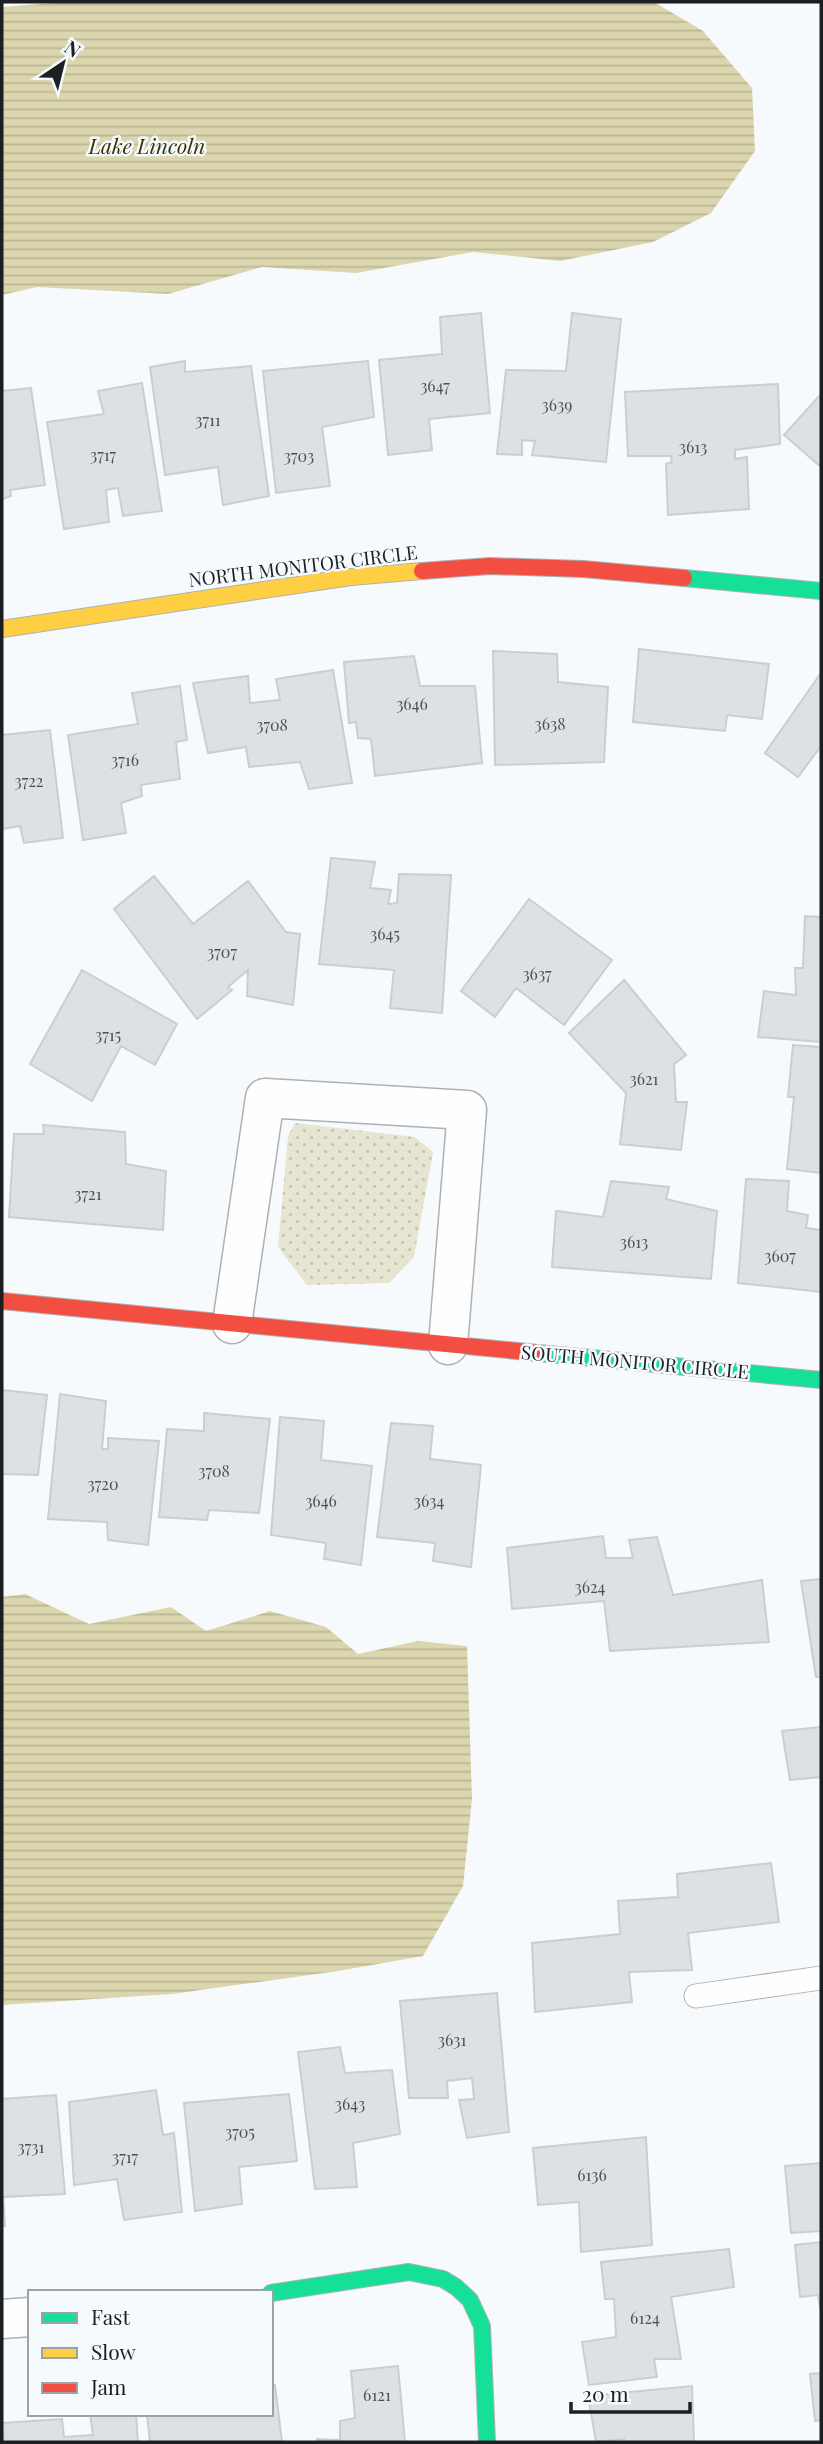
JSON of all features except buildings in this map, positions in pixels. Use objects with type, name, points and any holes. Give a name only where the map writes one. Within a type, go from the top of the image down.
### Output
[{"type":"street","name":"NORTH MONITOR CIRCLE","points":[[2,629],[351,577],[490,566],[583,569],[821,591]]},
{"type":"street","points":[[232,1324],[265,1098],[467,1110],[448,1345]]},
{"type":"street","name":"SOUTH MONITOR CIRCLE","points":[[2,1301],[821,1380]]},
{"type":"street","points":[[273,2293],[409,2272],[443,2279],[456,2287],[470,2300],[482,2326],[487,2442]]},
{"type":"street","points":[[2,2319],[28,2316]]},
{"type":"lane","points":[[696,1996],[821,1978]]},
{"type":"green space","points":[[295,1123],[415,1137],[433,1152],[414,1257],[389,1283],[307,1285],[278,1247],[288,1136]]},
{"type":"water","name":"Lake Lincoln","points":[[67,2],[654,2],[703,31],[752,88],[755,151],[711,213],[653,242],[560,261],[473,252],[356,273],[262,267],[168,294],[37,287],[2,295],[2,7]]},
{"type":"water","points":[[25,1594],[89,1624],[171,1607],[206,1631],[270,1611],[326,1627],[358,1654],[418,1641],[467,1646],[472,1799],[463,1886],[423,1956],[338,1971],[172,1994],[2,2005],[2,1597]]},
{"type":"traffic: fast","points":[[684,578],[821,591]]},
{"type":"traffic: fast","points":[[538,1353],[821,1380]]},
{"type":"traffic: fast","points":[[273,2293],[409,2272],[443,2279],[456,2287],[470,2300],[482,2326],[487,2442]]},
{"type":"traffic: slow","points":[[2,629],[351,577],[422,571]]},
{"type":"traffic: jam","points":[[422,571],[490,566],[583,569],[684,578]]},
{"type":"traffic: jam","points":[[2,1301],[538,1353]]}]
